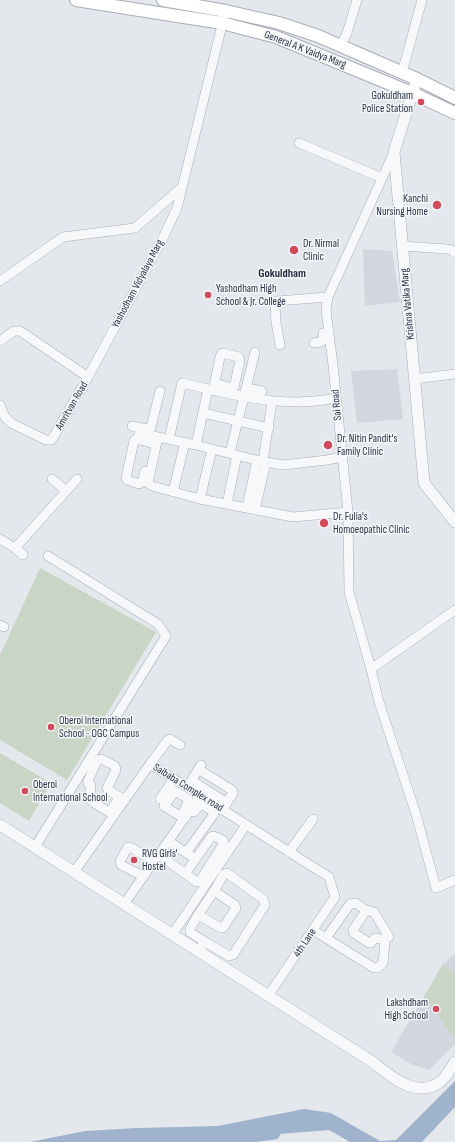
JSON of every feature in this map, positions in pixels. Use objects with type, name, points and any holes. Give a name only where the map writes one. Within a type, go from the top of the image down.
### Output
[{"type":"main road","name":"General A K Vaidya Marg","points":[[76,0],[222,23],[276,37],[455,112]]},
{"type":"main road","name":"General A K Vaidya Marg","points":[[163,0],[226,11],[280,23],[341,45],[417,79],[455,98]]},
{"type":"street","points":[[341,45],[347,33],[357,0]]},
{"type":"street","points":[[402,73],[422,0]]},
{"type":"street","name":"Yashodham Vidyalaya Marg","points":[[88,377],[164,236],[177,208],[226,11]]},
{"type":"street","name":"Krishna Vatika Marg","points":[[417,79],[394,152],[402,246],[424,484],[455,522]]},
{"type":"street","points":[[299,143],[382,178]]},
{"type":"street","name":"Sai Road","points":[[394,152],[328,297],[325,331],[336,398],[348,512],[349,592],[379,702],[416,814],[436,888],[455,880]]},
{"type":"street","points":[[0,281],[63,237],[135,228],[182,188]]},
{"type":"street","points":[[402,246],[447,249],[452,250],[455,253]]},
{"type":"street","points":[[280,345],[275,313],[275,303],[277,301],[328,297]]},
{"type":"street","points":[[0,341],[14,330],[20,331],[88,377]]},
{"type":"street","points":[[314,343],[321,342],[325,331]]},
{"type":"street","points":[[227,504],[237,421],[255,352]]},
{"type":"street","points":[[414,379],[455,374]]},
{"type":"street","name":"Amritvan Road","points":[[0,405],[5,417],[11,423],[46,440],[52,440],[88,377]]},
{"type":"street","points":[[169,437],[182,383],[245,392],[262,391]]},
{"type":"street","points":[[197,443],[203,413],[212,388]]},
{"type":"street","points":[[160,391],[148,483],[152,486],[227,504],[292,517],[348,512]]},
{"type":"street","points":[[245,392],[272,402],[308,401],[336,398]]},
{"type":"street","points":[[255,510],[272,402]]},
{"type":"street","points":[[203,413],[269,428]]},
{"type":"street","points":[[136,429],[154,436]]},
{"type":"street","points":[[154,436],[142,482],[139,484],[127,480],[126,478],[134,441],[136,439],[154,436],[183,439],[212,449],[283,465],[342,457]]},
{"type":"street","points":[[174,492],[183,439]]},
{"type":"street","points":[[200,498],[212,449]]},
{"type":"street","points":[[248,502],[262,461]]},
{"type":"street","points":[[52,479],[66,491]]},
{"type":"street","points":[[15,548],[77,479]]},
{"type":"street","points":[[0,539],[23,555]]},
{"type":"street","points":[[34,848],[166,636],[158,624],[48,556]]},
{"type":"street","points":[[371,669],[455,610]]},
{"type":"street","points":[[150,764],[168,740],[170,739],[180,745]]},
{"type":"street","points":[[101,760],[115,766],[116,770],[107,788],[122,798],[109,812],[94,803],[89,798],[92,786],[88,783],[88,781],[97,761],[101,760]]},
{"type":"street","name":"Saibaba Complex road","points":[[74,872],[122,798],[150,764],[174,779],[191,785],[200,796],[224,806],[246,825],[329,877],[333,887]]},
{"type":"street","points":[[202,769],[232,790],[233,793],[224,806],[191,785],[202,769]]},
{"type":"street","points":[[160,799],[174,779]]},
{"type":"street","points":[[159,858],[184,815],[200,796]]},
{"type":"street","points":[[124,904],[143,876],[173,844],[201,804],[214,812],[214,814],[186,853]]},
{"type":"street","points":[[289,852],[313,819]]},
{"type":"street","points":[[0,825],[371,1061],[402,1084],[418,1089],[430,1087],[441,1082],[455,1062]]},
{"type":"street","points":[[172,935],[246,825]]},
{"type":"street","points":[[143,876],[121,865],[120,861],[128,847],[159,858],[197,882],[200,881],[224,843],[223,840],[213,836],[211,837],[185,874]]},
{"type":"street","points":[[173,844],[195,860]]},
{"type":"street","points":[[227,873],[263,900],[265,905],[232,955],[229,956],[190,932],[190,929],[198,915],[224,874],[227,873]]},
{"type":"street","name":"4th Lane","points":[[268,996],[335,896],[333,887]]},
{"type":"street","points":[[198,915],[223,928],[236,908],[236,905],[214,891]]},
{"type":"street","points":[[326,938],[350,904],[356,902],[365,910],[374,912],[389,936]]},
{"type":"street","points":[[313,930],[374,968],[378,968],[383,963],[384,942],[381,939],[375,938],[369,944],[354,934],[353,930],[365,910]]},
{"type":"street","points":[[198,951],[205,942]]},
{"type":"shaded area","points":[[363,249],[392,251],[400,302],[365,306]]},
{"type":"shaded area","points":[[397,369],[403,419],[357,423],[351,371]]},
{"type":"shaded area","name":"Lakshdham High School","points":[[455,954],[455,1044],[429,1070],[411,1064],[391,1052],[443,964]]},
{"type":"green space","name":"Oberoi International School - OGC Campus","points":[[40,568],[156,632],[67,780],[0,740],[0,655]]},
{"type":"green space","name":"Oberoi International School","points":[[0,753],[51,783],[29,821],[0,803]]},
{"type":"green space","points":[[443,964],[455,972],[455,1039],[424,997]]},
{"type":"water","points":[[455,1081],[455,1107],[422,1142],[350,1142],[329,1130],[181,1142],[30,1142],[85,1131],[218,1126],[304,1109],[331,1113],[380,1141],[396,1140]]},
{"type":"waterway","points":[[170,1141],[196,1141],[274,1133]]},
{"type":"place","name":"Gokuldham Police Station","points":[[421,102]]},
{"type":"place","name":"Kanchi Nursing Home","points":[[437,205]]},
{"type":"place","name":"Dr. Nirmal Clinic","points":[[294,250]]},
{"type":"place","name":"Yashodham High School & Jr. College","points":[[208,295]]},
{"type":"place","name":"Dr. Nitin Pandit's Family Clinic","points":[[328,445]]},
{"type":"place","name":"Dr. Fulia's Homoeopathic Clinic","points":[[324,523]]},
{"type":"place","name":"Oberoi International School - OGC Campus","points":[[51,727]]},
{"type":"place","name":"Oberoi International School","points":[[25,791]]},
{"type":"place","name":"RVG Girls' Hostel","points":[[134,860]]},
{"type":"place","name":"Lakshdham High School","points":[[436,1009]]},
{"type":"district","name":"Gokuldham","points":[[282,274]]}]
